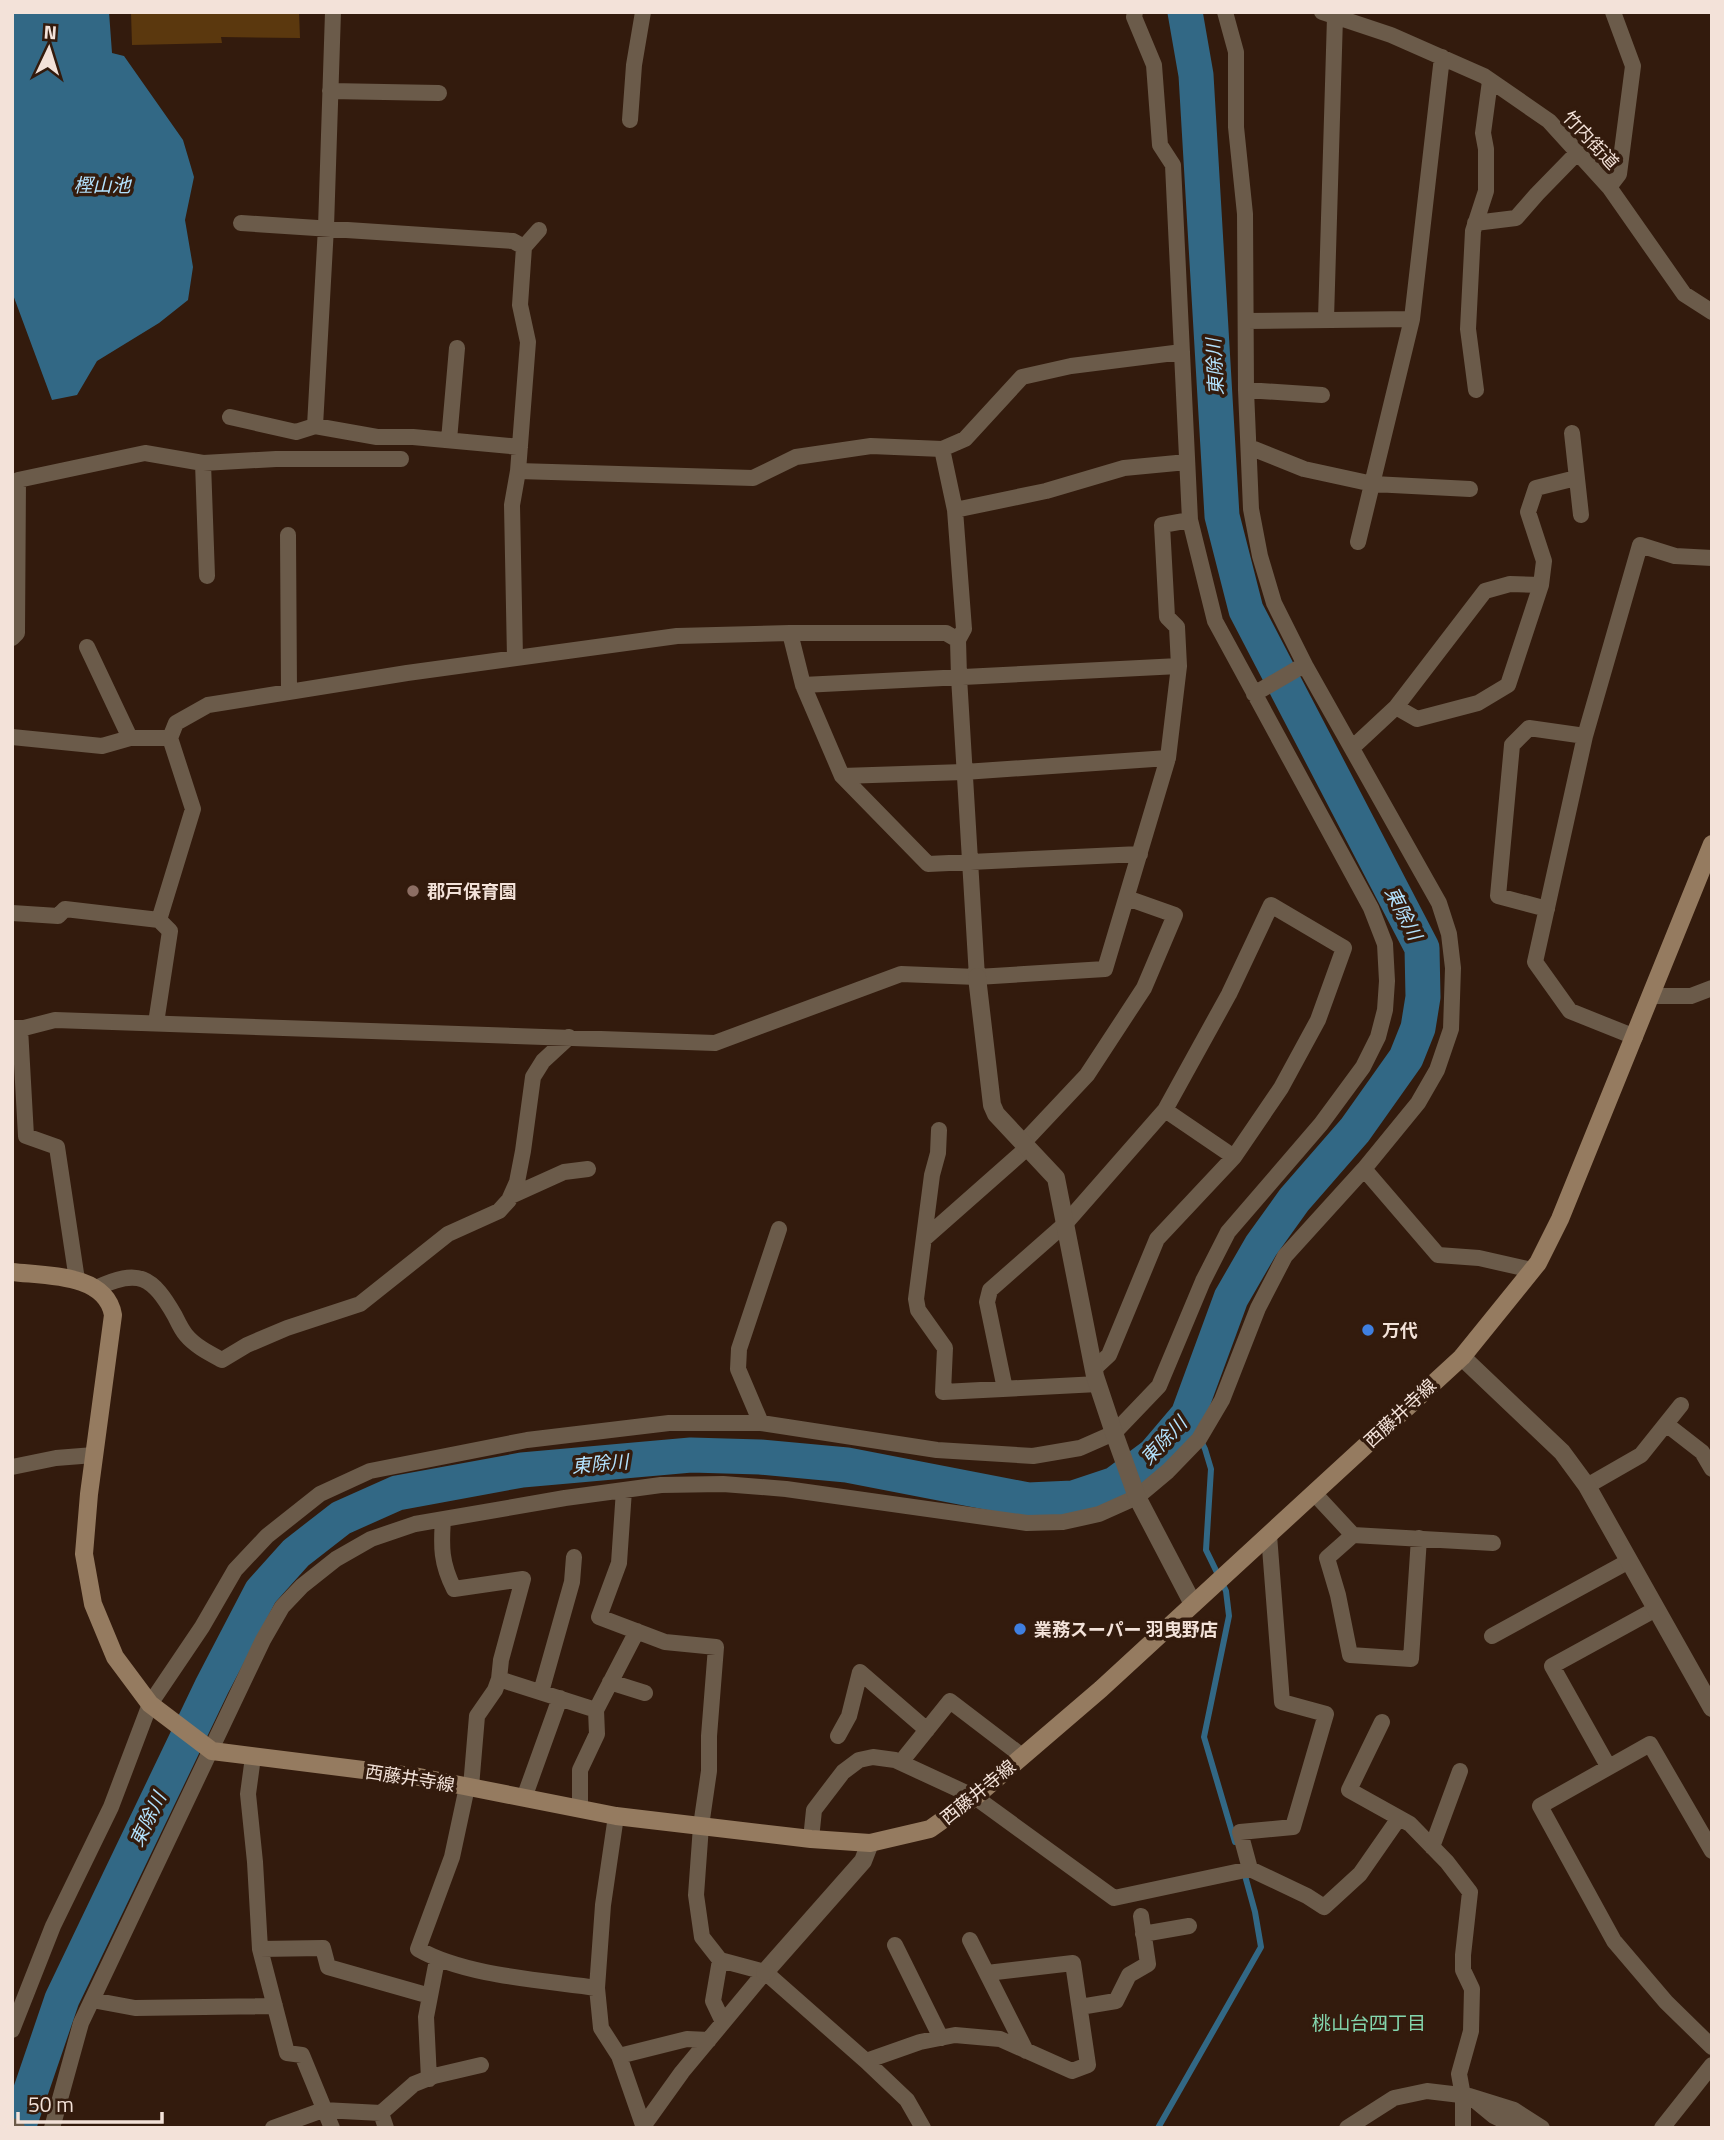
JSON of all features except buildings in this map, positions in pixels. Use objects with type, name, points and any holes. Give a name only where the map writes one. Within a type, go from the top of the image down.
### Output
[{"type":"main road","name":"西藤井寺線","points":[[96,1288],[111,1304],[113,1315],[84,1554],[93,1604],[115,1657],[150,1704],[212,1751],[419,1777],[616,1816],[811,1839],[870,1843],[930,1829],[975,1797],[1023,1756],[1462,1357],[1532,1270],[1560,1219],[1712,844]]},
{"type":"main road","points":[[12,1272],[77,1280],[96,1288]]},
{"type":"street","points":[[315,426],[326,227],[332,12]]},
{"type":"street","points":[[630,120],[634,65],[643,12]]},
{"type":"street","points":[[12,2030],[53,1926],[111,1807],[150,1704],[202,1627],[235,1570],[267,1536],[320,1494],[370,1471],[540,1439],[668,1423],[761,1423],[936,1450],[1033,1456],[1080,1448],[1114,1433],[1159,1386],[1203,1281],[1227,1232],[1321,1124],[1363,1067],[1378,1037],[1385,1010],[1385,944],[1371,908],[1258,692],[1214,621],[1190,520],[1173,165],[1160,145],[1154,65],[1134,17],[1135,12]]},
{"type":"street","points":[[52,2128],[80,2023],[263,1640],[282,1607],[302,1586],[336,1559],[371,1539],[415,1524],[661,1486],[723,1484],[786,1489],[1027,1523],[1063,1522],[1099,1514],[1137,1497],[1168,1471],[1199,1439],[1222,1400],[1258,1308],[1286,1256],[1364,1169],[1418,1103],[1437,1070],[1451,1029],[1453,968],[1448,934],[1439,903],[1352,748],[1302,668],[1274,603],[1260,556],[1251,509],[1248,447],[1245,214],[1236,127],[1236,52],[1225,12]]},
{"type":"street","points":[[1609,187],[1619,174],[1633,66],[1613,12]]},
{"type":"street","points":[[1325,319],[1329,14]]},
{"type":"street","name":"竹内街道","points":[[1329,14],[1391,35],[1441,57],[1490,81],[1549,121],[1609,187],[1685,294],[1712,312]]},
{"type":"street","points":[[1358,542],[1412,319],[1441,57]]},
{"type":"street","points":[[1476,390],[1468,329],[1473,231],[1486,191],[1486,149],[1483,133],[1490,81]]},
{"type":"street","points":[[330,91],[439,93]]},
{"type":"street","points":[[1475,223],[1516,218],[1577,153]]},
{"type":"street","points":[[241,223],[513,241],[524,247]]},
{"type":"street","points":[[515,658],[512,505],[518,471],[528,342],[520,305],[524,247],[539,230]]},
{"type":"street","points":[[1246,321],[1412,319]]},
{"type":"street","points":[[449,440],[457,348]]},
{"type":"street","points":[[518,471],[752,478],[796,457],[809,455],[871,446],[942,449],[965,439],[1022,377],[1071,366],[1182,352]]},
{"type":"street","points":[[1246,390],[1322,395]]},
{"type":"street","points":[[230,417],[296,432],[315,426],[377,437],[520,447]]},
{"type":"street","points":[[1572,433],[1581,515]]},
{"type":"street","points":[[1248,447],[1304,469],[1373,484],[1471,489]]},
{"type":"street","points":[[942,449],[955,510],[964,629],[958,639],[969,862],[977,977],[992,1105],[996,1114],[1056,1178],[1096,1377],[1114,1433],[1137,1497],[1193,1604]]},
{"type":"street","points":[[12,638],[17,633],[15,481],[145,453],[203,463],[276,459],[401,459]]},
{"type":"street","points":[[203,463],[207,576]]},
{"type":"street","points":[[955,510],[1046,491],[1124,468],[1187,463]]},
{"type":"street","points":[[1396,707],[1417,719],[1478,703],[1508,685],[1541,585],[1544,561],[1528,512],[1536,488],[1576,478]]},
{"type":"street","points":[[77,1280],[57,1147],[26,1136],[16,1028],[55,1020],[715,1042],[901,974],[977,977],[1105,969],[1168,758],[1179,666],[1177,626],[1167,617],[1163,525],[1190,520]]},
{"type":"street","points":[[288,535],[289,691]]},
{"type":"street","points":[[1635,1037],[1570,1011],[1535,962],[1585,736],[1640,545],[1675,556],[1712,558]]},
{"type":"street","points":[[1352,748],[1396,707],[1485,591],[1510,584],[1541,585]]},
{"type":"street","points":[[790,633],[803,685],[842,776],[928,864],[1140,853]]},
{"type":"street","points":[[159,920],[193,809],[170,738],[176,723],[208,705],[677,636],[946,633],[958,639]]},
{"type":"street","points":[[87,647],[130,738]]},
{"type":"street","points":[[803,685],[1179,666]]},
{"type":"street","points":[[1258,692],[1302,668]]},
{"type":"street","points":[[1547,909],[1498,896],[1512,745],[1529,728],[1585,736]]},
{"type":"street","points":[[12,737],[102,746],[130,738],[170,738]]},
{"type":"street","points":[[842,776],[964,772],[1168,758]]},
{"type":"street","points":[[924,1239],[1025,1145],[1087,1075],[1144,988],[1175,915],[1128,898]]},
{"type":"street","points":[[1005,1389],[987,1302],[990,1290],[1065,1224],[1165,1110],[1229,994],[1271,905],[1344,948],[1318,1020],[1281,1088],[1234,1157],[1157,1238],[1110,1355],[1096,1377]]},
{"type":"street","points":[[12,913],[58,916],[65,909],[159,920],[170,931],[156,1023]]},
{"type":"street","points":[[1651,996],[1691,996],[1712,988]]},
{"type":"street","points":[[96,1288],[117,1278],[136,1276],[151,1282],[163,1296],[185,1335],[200,1348],[222,1360],[247,1345],[287,1328],[360,1304],[448,1234],[499,1211],[511,1196],[517,1182],[523,1151],[533,1077],[542,1061],[569,1037]]},
{"type":"street","points":[[1165,1110],[1234,1157]]},
{"type":"street","points":[[939,1130],[938,1153],[932,1175],[916,1298],[918,1310],[945,1348],[943,1392],[1005,1389],[1096,1377]]},
{"type":"street","points":[[511,1196],[564,1172],[588,1169]]},
{"type":"street","points":[[1364,1169],[1438,1255],[1479,1258],[1532,1270]]},
{"type":"street","points":[[761,1423],[738,1369],[739,1349],[779,1229]]},
{"type":"street","points":[[1462,1357],[1562,1452],[1587,1486],[1712,1709]]},
{"type":"street","points":[[1587,1486],[1641,1455],[1681,1405]]},
{"type":"street","points":[[1666,1424],[1702,1452],[1712,1469]]},
{"type":"street","points":[[12,1467],[56,1458],[94,1455]]},
{"type":"street","points":[[624,1490],[619,1563],[599,1617],[665,1642],[716,1647],[709,1771],[701,1826],[696,1895],[702,1937],[720,1961],[765,1972],[866,2060],[907,2100],[923,2128]]},
{"type":"street","points":[[1314,1493],[1353,1535]]},
{"type":"street","points":[[443,1519],[441,1545],[444,1570],[454,1589],[523,1579],[501,1660],[499,1679],[495,1690],[477,1716],[469,1787],[453,1857],[418,1949],[438,1960],[479,1970],[597,1988]]},
{"type":"street","points":[[1250,1869],[1240,1832],[1293,1826],[1326,1714],[1282,1702],[1269,1535]]},
{"type":"street","points":[[1419,1538],[1411,1659],[1350,1655],[1338,1595],[1327,1558],[1353,1535],[1419,1538],[1493,1543]]},
{"type":"street","points":[[541,1692],[572,1582],[574,1557]]},
{"type":"street","points":[[1492,1636],[1629,1562]]},
{"type":"street","points":[[1608,1766],[1552,1666],[1656,1609]]},
{"type":"street","points":[[580,1809],[580,1770],[597,1734],[596,1710],[637,1631]]},
{"type":"street","points":[[838,1736],[849,1716],[860,1672],[927,1730]]},
{"type":"street","points":[[499,1679],[596,1710]]},
{"type":"street","points":[[610,1682],[646,1693]]},
{"type":"street","points":[[524,1798],[560,1698]]},
{"type":"street","points":[[901,1762],[950,1701],[1023,1756]]},
{"type":"street","points":[[1382,1722],[1349,1790],[1410,1824],[1447,1862],[1470,1892],[1463,1970],[1472,1989],[1471,2031],[1459,2074],[1466,2096],[1463,2128]]},
{"type":"street","points":[[1712,1851],[1650,1744],[1540,1806],[1614,1941],[1666,2002],[1712,2047]]},
{"type":"street","points":[[253,1757],[248,1794],[256,1862],[260,1949],[287,2053],[302,2055],[332,2128]]},
{"type":"street","points":[[811,1839],[814,1810],[842,1772],[859,1760],[873,1758],[901,1762],[975,1797],[1114,1898],[1250,1869],[1324,1907],[1360,1874],[1399,1818]]},
{"type":"street","points":[[1432,1847],[1460,1771]]},
{"type":"street","points":[[616,1816],[603,1905],[597,1988],[601,2028],[619,2056],[644,2126]]},
{"type":"street","points":[[644,2126],[682,2072],[723,2022],[863,1861],[870,1843]]},
{"type":"street","points":[[1080,2007],[1116,2001],[1129,1975],[1148,1964],[1140,1916]]},
{"type":"street","points":[[1143,1934],[1189,1926]]},
{"type":"street","points":[[970,1940],[1026,2051]]},
{"type":"street","points":[[895,1945],[941,2038]]},
{"type":"street","points":[[260,1949],[323,1948],[328,1967],[430,1996]]},
{"type":"street","points":[[429,2078],[426,2017],[438,1960]]},
{"type":"street","points":[[720,1961],[713,2001],[723,2022]]},
{"type":"street","points":[[866,2060],[920,2042],[956,2035],[1000,2039],[1072,2071],[1088,2065],[1073,1963],[987,1973]]},
{"type":"street","points":[[92,2000],[135,2008],[275,2006]]},
{"type":"street","points":[[619,2056],[687,2039],[709,2040]]},
{"type":"street","points":[[273,2128],[323,2110],[384,2120],[414,2084],[481,2065]]},
{"type":"street","points":[[1662,2128],[1712,2065]]},
{"type":"street","points":[[1347,2128],[1394,2098],[1427,2091],[1466,2096],[1514,2110],[1542,2128]]},
{"type":"street","points":[[1466,2096],[1494,2116],[1519,2128]]},
{"type":"water","name":"樫山池","points":[[12,12],[109,12],[112,53],[124,56],[183,140],[194,177],[185,220],[193,267],[188,300],[159,323],[97,361],[77,395],[52,400],[12,292]]},
{"type":"waterway","name":"東除川","points":[[18,2128],[62,1999],[212,1686],[261,1592],[296,1553],[341,1518],[397,1493],[522,1470],[691,1455],[760,1457],[847,1465],[1028,1500],[1073,1498],[1115,1484],[1154,1455],[1188,1415],[1231,1298],[1261,1246],[1294,1200],[1355,1130],[1406,1058],[1418,1028],[1423,997],[1422,948],[1246,610],[1222,516],[1196,75],[1185,12]]},
{"type":"waterway","points":[[1188,1415],[1205,1449],[1211,1469],[1206,1550],[1226,1591],[1229,1616],[1204,1737],[1235,1842]]},
{"type":"waterway","points":[[1158,2128],[1261,1947],[1244,1872]]},
{"type":"place","name":"郡戸保育園","points":[[413,891]]},
{"type":"place","name":"万代","points":[[1368,1330]]},
{"type":"place","name":"業務スーパー 羽曳野店","points":[[1020,1629]]},
{"type":"district","name":"桃山台四丁目","points":[[1369,2022]]}]
